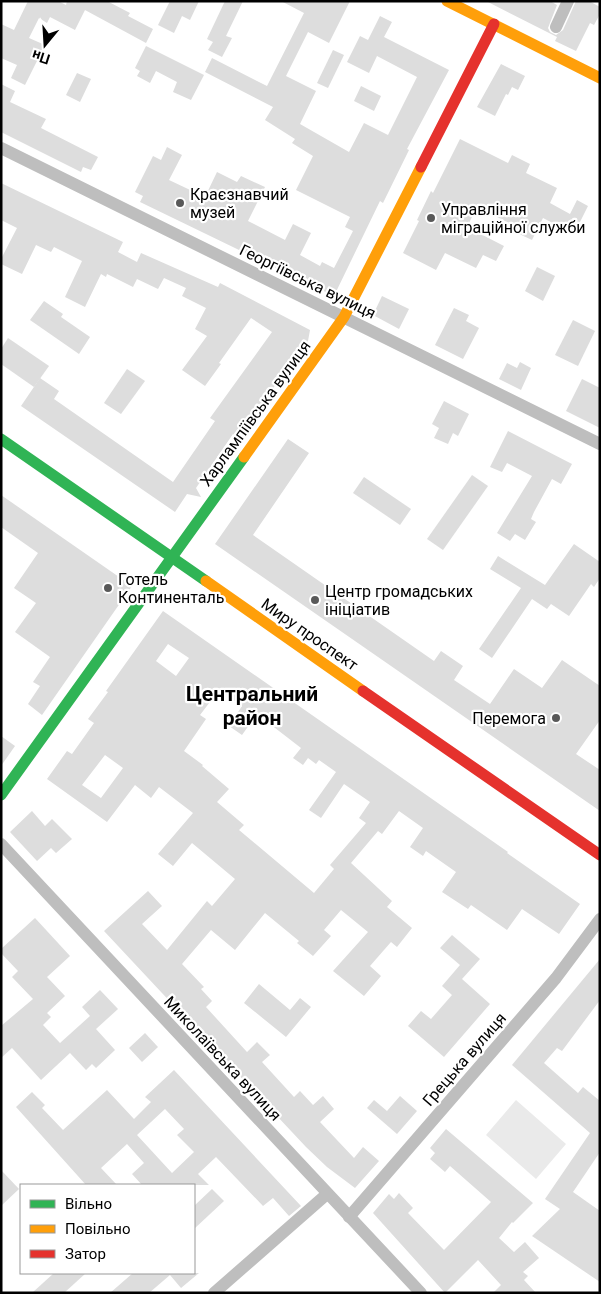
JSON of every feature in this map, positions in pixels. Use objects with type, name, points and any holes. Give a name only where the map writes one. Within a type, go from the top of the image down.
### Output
[{"type":"street","points":[[447,1],[600,78]]},
{"type":"street","points":[[556,27],[568,1]]},
{"type":"street","name":"Харлампіївська вулиця","points":[[1,795],[344,317],[494,24]]},
{"type":"street","name":"Георгіївська вулиця","points":[[1,148],[600,444]]},
{"type":"street","name":"Миру проспект","points":[[1,439],[600,856]]},
{"type":"street","name":"Миколаївська вулиця","points":[[1,844],[421,1293]]},
{"type":"street","name":"Грецька вулиця","points":[[350,1217],[556,978],[600,919]]},
{"type":"street","points":[[214,1293],[328,1194]]},
{"type":"shaded area","points":[[516,1100],[566,1144],[536,1179],[486,1135]]},
{"type":"building","points":[[28,1],[58,1],[66,5],[67,1],[107,1],[130,13],[128,16],[153,29],[146,43],[85,10],[75,30],[50,17],[47,23],[39,18],[29,38],[45,45],[25,85],[11,78],[17,65],[1,58],[1,24],[14,30]]},
{"type":"building","points":[[170,1],[199,1],[190,20],[182,16],[174,33],[158,25]]},
{"type":"building","points":[[225,1],[243,1],[226,36],[232,38],[222,57],[208,50],[213,42],[207,39]]},
{"type":"building","points":[[281,1],[350,1],[329,43],[308,32],[286,76],[316,91],[300,124],[349,152],[364,123],[388,135],[417,77],[377,56],[369,73],[347,62],[360,36],[368,40],[380,16],[392,22],[384,37],[449,70],[407,149],[409,150],[383,203],[380,201],[334,296],[140,202],[143,196],[135,192],[153,156],[161,160],[167,147],[182,155],[169,180],[205,197],[217,172],[237,182],[241,176],[265,187],[248,221],[285,240],[293,224],[311,233],[300,255],[320,266],[322,262],[334,268],[353,231],[345,227],[350,217],[296,190],[313,156],[292,143],[295,139],[265,120],[273,107],[205,72],[212,58],[267,86],[304,13]]},
{"type":"building","points":[[486,1],[550,1],[557,5],[548,28],[550,32],[556,35],[563,30],[576,1],[589,1],[600,7],[600,14],[594,25],[590,23],[576,51],[555,41],[557,37]]},
{"type":"building","points":[[146,46],[204,75],[191,100],[173,92],[177,82],[156,71],[150,83],[137,76],[140,71],[135,68]]},
{"type":"building","points":[[333,50],[344,55],[328,88],[317,83]]},
{"type":"building","points":[[501,64],[525,76],[518,90],[512,87],[508,95],[506,94],[495,116],[477,107]]},
{"type":"building","points":[[77,73],[91,79],[80,102],[66,95]]},
{"type":"building","points":[[1,84],[15,91],[10,102],[46,119],[41,128],[98,157],[91,170],[83,167],[81,172],[1,132]]},
{"type":"building","points":[[361,86],[381,96],[374,111],[354,101]]},
{"type":"building","points":[[460,139],[508,163],[512,155],[530,164],[526,173],[557,188],[550,203],[570,214],[577,200],[588,206],[574,234],[543,218],[532,240],[504,227],[507,222],[477,207],[467,227],[504,246],[496,261],[483,255],[476,268],[445,253],[436,270],[403,253],[431,191],[433,193]]},
{"type":"building","points":[[1,183],[123,242],[118,252],[137,262],[141,253],[218,287],[220,283],[310,330],[308,341],[237,437],[233,434],[196,488],[201,497],[187,494],[175,512],[21,406],[40,378],[59,391],[54,399],[173,482],[215,421],[210,418],[272,332],[251,318],[205,386],[182,370],[207,336],[195,329],[206,308],[182,296],[186,288],[164,278],[158,289],[137,279],[133,287],[107,274],[106,277],[101,274],[85,307],[65,297],[82,261],[54,247],[51,252],[36,245],[22,274],[1,264],[1,259],[17,228],[1,220]]},
{"type":"building","points":[[537,267],[555,276],[543,301],[525,291]]},
{"type":"building","points":[[382,296],[409,309],[399,329],[373,315]]},
{"type":"building","points":[[44,301],[63,314],[61,317],[90,337],[79,354],[30,320]]},
{"type":"building","points":[[454,308],[469,315],[466,321],[479,328],[463,359],[435,345]]},
{"type":"building","points":[[573,320],[595,331],[578,366],[555,355]]},
{"type":"building","points":[[8,338],[49,366],[34,387],[1,364],[1,349]]},
{"type":"building","points":[[520,362],[531,368],[521,390],[499,379],[507,363],[517,368]]},
{"type":"building","points":[[127,369],[145,381],[121,414],[104,403]]},
{"type":"building","points":[[582,379],[600,388],[600,428],[566,411]]},
{"type":"building","points":[[444,401],[469,414],[458,436],[453,433],[448,444],[434,438],[439,428],[432,424]]},
{"type":"building","points":[[508,431],[572,464],[561,484],[552,479],[534,512],[531,519],[536,522],[525,540],[515,534],[510,541],[497,533],[532,476],[507,463],[502,472],[490,467]]},
{"type":"building","points":[[288,439],[309,453],[253,535],[434,661],[441,651],[463,666],[454,680],[490,704],[514,669],[542,688],[562,660],[600,686],[600,720],[576,754],[600,770],[600,811],[215,544]]},
{"type":"building","points":[[472,475],[488,486],[443,550],[427,539]]},
{"type":"building","points":[[364,477],[411,509],[400,525],[353,493]]},
{"type":"building","points":[[1,495],[132,586],[42,715],[28,704],[40,686],[33,682],[50,657],[15,632],[36,603],[14,588],[38,553],[1,527]]},
{"type":"building","points":[[574,544],[600,562],[600,578],[594,587],[591,584],[569,616],[551,604],[547,609],[532,599],[492,658],[479,649],[521,588],[490,569],[498,556],[545,585]]},
{"type":"building","points":[[163,611],[580,904],[559,934],[522,909],[507,930],[471,905],[468,909],[442,892],[456,872],[426,851],[423,856],[410,847],[423,828],[399,811],[382,834],[378,831],[351,863],[392,901],[387,907],[412,928],[397,947],[391,942],[370,966],[381,976],[364,996],[333,971],[368,932],[341,910],[324,930],[331,936],[313,956],[297,943],[299,941],[265,913],[235,950],[211,930],[182,964],[204,987],[201,989],[212,1001],[206,1007],[247,1052],[257,1042],[270,1055],[262,1062],[294,1097],[300,1091],[313,1105],[323,1096],[334,1109],[320,1122],[354,1158],[363,1147],[379,1161],[355,1188],[327,1167],[306,1147],[104,931],[148,891],[162,906],[142,924],[167,950],[207,901],[212,906],[235,879],[192,843],[173,866],[158,854],[193,813],[159,787],[151,798],[135,785],[107,822],[47,779],[67,751],[72,754],[94,723],[88,719],[108,692],[106,691]],"holes":[[[168,644],[189,658],[176,676],[156,661]],[[221,691],[242,706],[229,726],[242,735],[257,714],[301,748],[293,758],[303,765],[308,758],[316,764],[319,760],[336,772],[309,810],[321,818],[344,784],[370,802],[359,818],[366,823],[330,865],[334,869],[314,893],[239,830],[244,825],[217,802],[229,789],[203,765],[184,751],[206,719],[200,715],[213,698],[215,699]],[[105,755],[123,768],[101,798],[82,785]]]},
{"type":"building","points":[[1,736],[15,746],[1,766]]},
{"type":"building","points":[[32,811],[45,826],[52,819],[72,839],[56,853],[51,848],[37,861],[10,832]]},
{"type":"building","points":[[35,918],[70,956],[47,977],[65,996],[47,1013],[51,1017],[43,1025],[60,1043],[90,1016],[82,1007],[100,990],[118,1009],[96,1029],[115,1050],[96,1068],[92,1064],[86,1070],[70,1053],[41,1080],[12,1048],[1,1058],[1,1026],[33,999],[12,977],[18,971],[1,953],[1,949]]},
{"type":"building","points":[[452,935],[480,959],[462,979],[490,1004],[444,1057],[408,1026],[421,1011],[431,1019],[452,995],[442,986],[460,965],[440,948]]},
{"type":"building","points":[[600,959],[600,1000],[562,1051],[557,1048],[544,1063],[578,1093],[583,1087],[600,1101],[600,1152],[573,1192],[600,1211],[600,1282],[532,1236],[560,1209],[545,1199],[590,1133],[512,1065]]},
{"type":"building","points":[[259,984],[290,1010],[300,998],[311,1007],[286,1037],[244,1003]]},
{"type":"building","points":[[145,1033],[158,1047],[142,1062],[129,1048]]},
{"type":"building","points":[[174,1070],[301,1206],[289,1216],[273,1198],[263,1206],[216,1157],[198,1174],[209,1185],[141,1184],[132,1174],[144,1163],[127,1144],[101,1168],[116,1184],[85,1184],[16,1107],[32,1092],[45,1105],[42,1108],[63,1130],[107,1090],[134,1119],[151,1102],[145,1097]],"holes":[[[165,1109],[184,1129],[177,1135],[194,1152],[172,1173],[137,1135]]]},
{"type":"building","points":[[400,1096],[417,1111],[397,1134],[367,1108],[374,1100],[387,1111]]},
{"type":"building","points":[[446,1129],[533,1203],[512,1222],[499,1238],[514,1252],[525,1242],[539,1258],[523,1272],[528,1276],[524,1280],[536,1293],[493,1293],[501,1285],[478,1260],[445,1293],[373,1213],[389,1194],[394,1199],[399,1193],[413,1208],[408,1213],[444,1250],[491,1202],[450,1166],[445,1172],[430,1159],[435,1153],[430,1148]]},
{"type":"building","points":[[1,1170],[19,1189],[1,1206]]},
{"type":"building","points":[[212,1189],[224,1201],[195,1228],[195,1205]]},
{"type":"building","points":[[199,1273],[181,1288],[170,1275],[149,1293],[110,1293],[132,1274]]},
{"type":"building","points":[[53,1274],[85,1274],[64,1293],[32,1293]]},
{"type":"traffic: fast","points":[[1,439],[206,581]]},
{"type":"traffic: fast","points":[[1,795],[244,457]]},
{"type":"traffic: slow","points":[[447,1],[600,78]]},
{"type":"traffic: slow","points":[[244,457],[344,317],[421,167]]},
{"type":"traffic: slow","points":[[206,581],[363,691]]},
{"type":"traffic: jam","points":[[421,167],[494,24]]},
{"type":"traffic: jam","points":[[363,691],[600,855]]},
{"type":"place","name":"Краєзнавчий музей","points":[[180,203]]},
{"type":"place","name":"Управління міграційної служби","points":[[431,218]]},
{"type":"place","name":"Готель Континенталь","points":[[108,588]]},
{"type":"place","name":"Центр громадських ініціатив","points":[[315,600]]},
{"type":"place","name":"Перемога","points":[[556,718]]},
{"type":"district","name":"Центральний район","points":[[252,706]]}]
